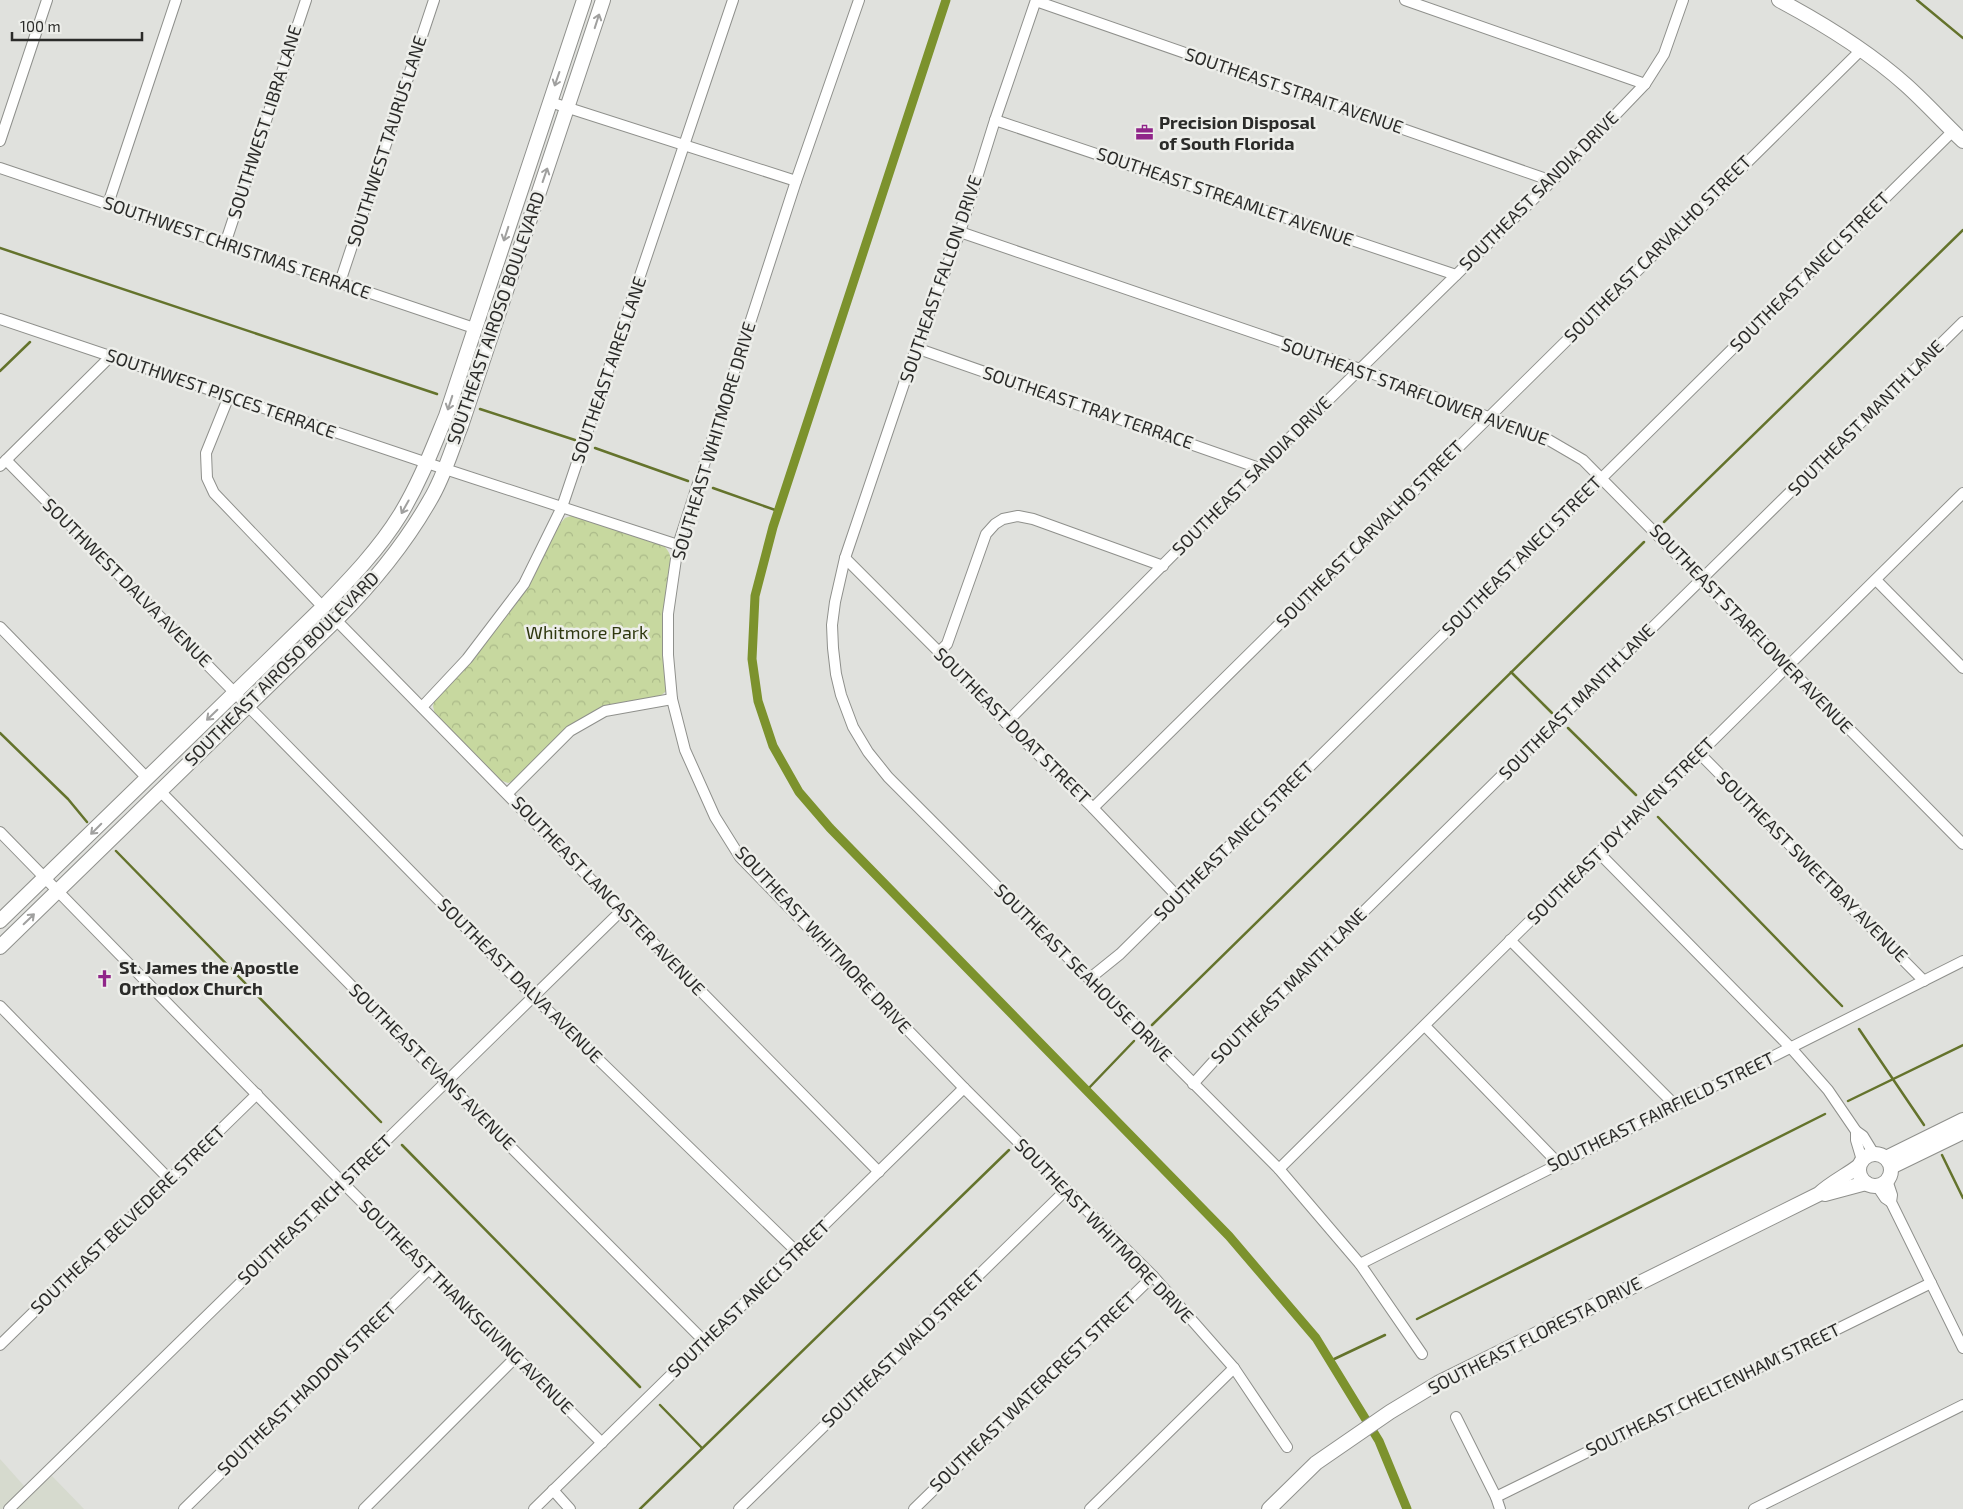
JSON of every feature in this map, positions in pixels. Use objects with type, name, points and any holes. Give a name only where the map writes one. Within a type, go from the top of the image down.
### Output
[{"type":"main road","name":"SOUTHEAST AIROSO BOULEVARD","points":[[0,921],[323,606],[362,566],[400,515],[427,463],[446,416],[584,0]]},
{"type":"main road","name":"SOUTHEAST AIROSO BOULEVARD","points":[[0,947],[369,586],[392,557],[431,499],[511,276],[603,0]]},
{"type":"main road","points":[[1779,0],[1823,23],[1861,50],[1905,84],[1958,136]]},
{"type":"main road","points":[[493,270],[511,276]]},
{"type":"main road","name":"SOUTHEAST FLORESTA DRIVE","points":[[1270,1509],[1316,1463],[1390,1412],[1438,1383],[1820,1194],[1825,1188],[1875,1161],[1963,1120]]},
{"type":"main road","name":"SOUTHEAST FLORESTA DRIVE","points":[[1875,1161],[1963,1132]]},
{"type":"main road","points":[[1875,1161],[1890,1176],[1877,1183],[1860,1176],[1875,1161]]},
{"type":"main road","name":"SOUTHEAST FLORESTA DRIVE","points":[[1820,1194],[1877,1183]]},
{"type":"street","points":[[0,141],[47,0]]},
{"type":"street","points":[[108,204],[176,0]]},
{"type":"street","name":"SOUTHWEST LIBRA LANE","points":[[225,244],[306,0]]},
{"type":"street","name":"SOUTHWEST TAURUS LANE","points":[[340,282],[434,0]]},
{"type":"street","name":"SOUTHEAST AIRES LANE","points":[[422,707],[467,659],[524,584],[562,507],[733,0]]},
{"type":"street","name":"SOUTHEAST WHITMORE DRIVE","points":[[859,0],[796,181],[678,545],[668,614],[668,655],[672,699],[685,750],[715,817],[740,856],[964,1088],[1153,1276],[1234,1368],[1287,1447]]},
{"type":"street","name":"SOUTHEAST FALLON DRIVE","points":[[845,558],[916,348],[960,232],[995,120],[1036,0]]},
{"type":"street","name":"SOUTHEAST STRAIT AVENUE","points":[[1036,0],[1552,181]]},
{"type":"street","points":[[1405,0],[1645,84]]},
{"type":"street","name":"SOUTHEAST SANDIA DRIVE","points":[[1006,723],[1259,468],[1552,181],[1645,84],[1664,54],[1683,0]]},
{"type":"street","name":"SOUTHEAST CARVALHO STREET","points":[[1093,808],[1861,50]]},
{"type":"street","points":[[550,102],[796,181]]},
{"type":"street","name":"SOUTHEAST STREAMLET AVENUE","points":[[995,120],[1456,276]]},
{"type":"street","name":"SOUTHEAST ANECI STREET","points":[[1089,979],[1120,954],[1602,477],[1958,136]]},
{"type":"street","name":"SOUTHWEST CHRISTMAS TERRACE","points":[[0,168],[474,328]]},
{"type":"street","name":"SOUTHEAST STARFLOWER AVENUE","points":[[960,232],[1360,368],[1547,439],[1583,460],[1702,578],[1787,667],[1963,844]]},
{"type":"street","name":"SOUTHWEST PISCES TERRACE","points":[[0,319],[443,469],[678,545]]},
{"type":"street","name":"SOUTHEAST MANTH LANE","points":[[1194,1084],[1222,1052],[1290,984],[1963,322]]},
{"type":"street","name":"SOUTHEAST TRAY TERRACE","points":[[916,348],[1259,468]]},
{"type":"street","points":[[3,463],[110,356]]},
{"type":"street","points":[[229,396],[206,453],[207,478],[214,493],[323,606]]},
{"type":"street","name":"SOUTHWEST DALVA AVENUE","points":[[3,463],[247,705]]},
{"type":"street","name":"SOUTHEAST JOY HAVEN STREET","points":[[1279,1169],[1963,494]]},
{"type":"street","points":[[939,652],[947,644],[984,539],[996,524],[1011,517],[1026,516],[1163,566]]},
{"type":"street","name":"SOUTHEAST DOAT STREET","points":[[845,558],[1178,896]]},
{"type":"street","name":"SOUTHEAST SEAHOUSE DRIVE","points":[[845,558],[832,625],[836,674],[853,727],[868,752],[888,777],[1279,1169],[1360,1264],[1422,1354]]},
{"type":"street","points":[[1876,580],[1963,668]]},
{"type":"street","name":"SOUTHEAST LANCASTER AVENUE","points":[[336,620],[508,792],[621,911],[879,1172]]},
{"type":"street","points":[[0,627],[148,778]]},
{"type":"street","points":[[508,792],[570,731],[605,711],[672,699]]},
{"type":"street","name":"SOUTHEAST DALVA AVENUE","points":[[247,705],[533,996],[797,1252]]},
{"type":"street","name":"SOUTHEAST SWEETBAY AVENUE","points":[[1700,754],[1924,980]]},
{"type":"street","name":"SOUTHEAST EVANS AVENUE","points":[[160,791],[445,1082],[705,1342]]},
{"type":"street","name":"SOUTHEAST THANKSGIVING AVENUE","points":[[0,832],[343,1183],[602,1443]]},
{"type":"street","points":[[1599,853],[1791,1048],[1828,1090],[1856,1131],[1863,1136],[1875,1161]]},
{"type":"street","name":"SOUTHEAST RICH STREET","points":[[9,1509],[621,911]]},
{"type":"street","points":[[1510,940],[1675,1104]]},
{"type":"street","name":"SOUTHEAST FAIRFIELD STREET","points":[[1360,1264],[1675,1104],[1963,961]]},
{"type":"street","points":[[0,1006],[169,1178]]},
{"type":"street","points":[[1425,1026],[1558,1163]]},
{"type":"street","name":"SOUTHEAST ANECI STREET","points":[[534,1509],[964,1088]]},
{"type":"street","name":"SOUTHEAST BELVEDERE STREET","points":[[0,1346],[169,1178],[258,1094]]},
{"type":"street","points":[[1877,1183],[1885,1198],[1892,1202],[1963,1348]]},
{"type":"street","name":"SOUTHEAST WALD STREET","points":[[739,1509],[1066,1190]]},
{"type":"street","name":"SOUTHEAST HADDON STREET","points":[[184,1509],[429,1269]]},
{"type":"street","name":"SOUTHEAST WATERCREST STREET","points":[[914,1509],[1153,1276]]},
{"type":"street","name":"SOUTHEAST CHELTENHAM STREET","points":[[1496,1497],[1931,1283]]},
{"type":"street","points":[[364,1509],[516,1358]]},
{"type":"street","points":[[1090,1509],[1234,1368]]},
{"type":"street","points":[[1754,1509],[1963,1405]]},
{"type":"street","points":[[1456,1417],[1496,1497],[1500,1509]]},
{"type":"street","points":[[554,1490],[570,1509]]},
{"type":"shaded area","points":[[0,1459],[25,1487],[2,1509],[0,1509]]},
{"type":"shaded area","points":[[52,1476],[84,1509],[15,1509],[35,1490]]},
{"type":"green space","name":"Whitmore Park","points":[[574,515],[664,546],[669,553],[672,566],[663,625],[666,691],[657,698],[616,703],[599,709],[513,781],[508,783],[500,780],[435,715],[433,706],[435,699],[514,607],[560,524],[565,518]]},
{"type":"waterway","points":[[946,0],[773,527],[755,596],[752,659],[758,701],[773,746],[799,792],[830,828],[1229,1236],[1316,1338],[1379,1441],[1407,1509]]},
{"type":"waterway","points":[[1917,0],[1963,38]]},
{"type":"waterway","points":[[1664,522],[1963,230]]},
{"type":"waterway","points":[[0,248],[437,394]]},
{"type":"waterway","points":[[0,371],[30,342]]},
{"type":"waterway","points":[[480,409],[575,440]]},
{"type":"waterway","points":[[595,448],[688,481]]},
{"type":"waterway","points":[[713,488],[778,511]]},
{"type":"waterway","points":[[1152,1025],[1644,542]]},
{"type":"waterway","points":[[1511,672],[1552,713]]},
{"type":"waterway","points":[[1568,728],[1636,795]]},
{"type":"waterway","points":[[0,733],[68,799],[87,822]]},
{"type":"waterway","points":[[1658,817],[1842,1006]]},
{"type":"waterway","points":[[116,851],[381,1122]]},
{"type":"waterway","points":[[1859,1029],[1924,1125]]},
{"type":"waterway","points":[[1087,1090],[1134,1041]]},
{"type":"waterway","points":[[1848,1101],[1963,1045]]},
{"type":"waterway","points":[[1417,1319],[1825,1114]]},
{"type":"waterway","points":[[402,1145],[640,1387]]},
{"type":"waterway","points":[[640,1509],[1009,1150]]},
{"type":"waterway","points":[[1942,1155],[1963,1198]]},
{"type":"waterway","points":[[1330,1361],[1385,1335]]},
{"type":"waterway","points":[[660,1405],[702,1448]]},
{"type":"place","name":"Precision Disposal of South Florida","points":[[1145,133]]},
{"type":"place","name":"St. James the Apostle Orthodox Church","points":[[105,978]]}]
